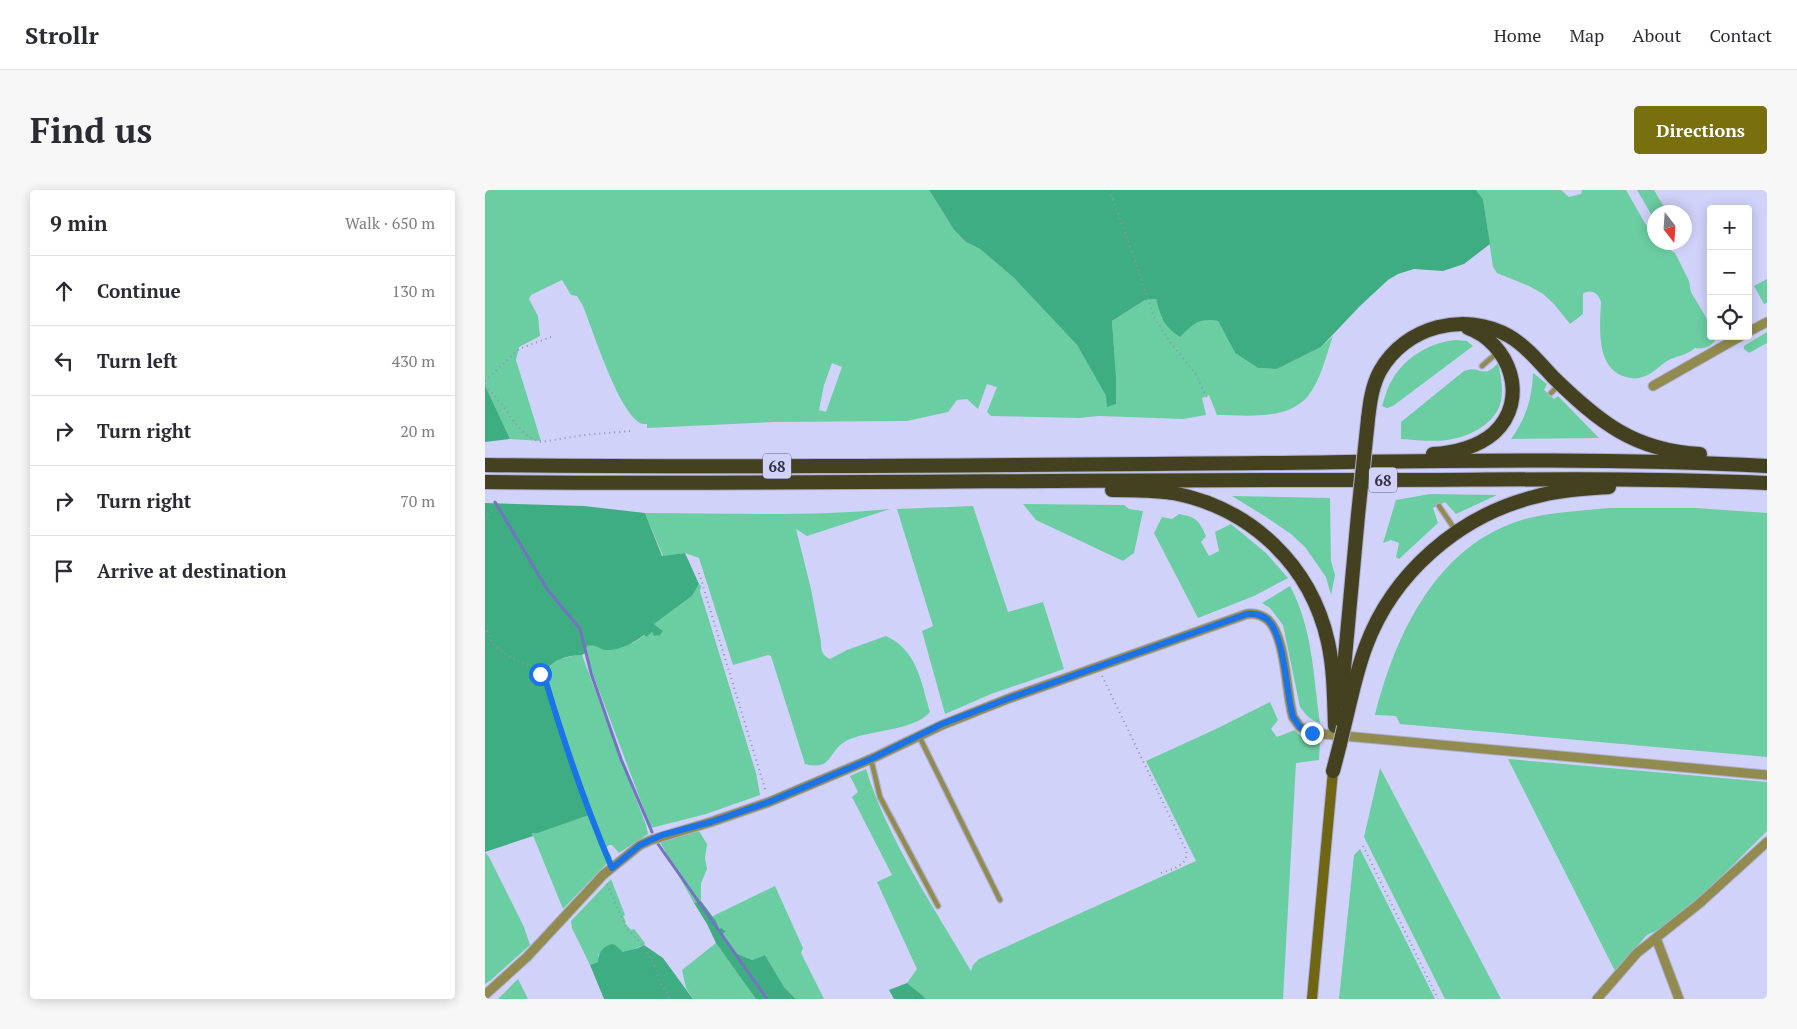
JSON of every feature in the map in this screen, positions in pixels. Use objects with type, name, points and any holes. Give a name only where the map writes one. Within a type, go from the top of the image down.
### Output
[{"type":"highway","points":[[1373,462],[1401,454],[1435,454],[1457,450],[1480,442],[1495,432],[1506,418],[1513,392],[1511,374],[1500,351],[1478,332],[1452,324]]},
{"type":"highway","points":[[1333,771],[1338,744],[1369,404],[1376,380],[1392,355],[1409,340],[1435,328],[1452,324],[1487,327],[1509,336],[1529,351],[1556,388],[1602,421],[1636,440],[1677,452],[1743,456],[1767,465]]},
{"type":"highway","name":"68","points":[[485,465],[838,466],[1646,462],[1767,465]]},
{"type":"highway","name":"68","points":[[485,482],[638,484],[1070,482],[1313,478],[1545,478],[1767,483]]},
{"type":"highway","points":[[1339,726],[1361,660],[1381,614],[1399,587],[1419,564],[1457,532],[1495,511],[1534,496],[1611,487],[1656,488],[1697,480]]},
{"type":"highway","points":[[1070,482],[1096,490],[1155,491],[1201,500],[1233,514],[1270,540],[1300,574],[1322,620],[1331,657],[1339,726]]},
{"type":"main road","points":[[1312,999],[1333,771]]},
{"type":"street","points":[[1752,330],[1767,322]]},
{"type":"street","points":[[1653,386],[1734,340]]},
{"type":"street","points":[[485,996],[527,957],[603,875],[640,845],[769,802],[871,759],[942,724],[1242,615],[1257,614],[1269,621],[1275,630],[1293,717],[1300,727],[1312,733],[1767,775]]},
{"type":"street","points":[[1597,999],[1637,954],[1716,889],[1767,842]]},
{"type":"street","points":[[1656,938],[1679,999]]},
{"type":"lane","points":[[1482,366],[1500,351]]},
{"type":"lane","points":[[1439,506],[1457,532]]},
{"type":"lane","points":[[919,736],[1000,900]]},
{"type":"lane","points":[[871,759],[880,797],[938,906]]},
{"type":"path","points":[[1109,190],[1135,257],[1154,317],[1170,342],[1195,373],[1207,398]]},
{"type":"path","points":[[551,337],[519,349],[485,383],[501,403],[515,426],[537,441],[542,442],[584,435],[631,431]]},
{"type":"path","points":[[485,518],[493,509]]},
{"type":"path","points":[[699,573],[769,802]]},
{"type":"path","points":[[485,626],[489,638],[497,649],[507,656],[531,666],[546,682],[570,761],[594,828],[612,868]]},
{"type":"path","points":[[1099,667],[1186,850],[1187,857],[1185,862],[1158,874]]},
{"type":"path","points":[[1363,846],[1438,999]]},
{"type":"path","points":[[603,875],[627,929],[642,944],[655,966],[659,981],[671,999]]},
{"type":"green space","points":[[485,190],[929,190],[954,230],[966,242],[980,249],[1014,278],[1077,345],[1106,396],[1108,406],[1116,404],[1112,321],[1145,300],[1156,299],[1162,319],[1194,324],[1206,319],[1218,321],[1235,353],[1258,368],[1277,369],[1321,347],[1333,336],[1320,375],[1308,396],[1289,410],[1266,415],[1217,415],[1209,395],[1202,398],[1206,415],[1183,419],[1099,416],[1079,418],[991,416],[987,412],[997,387],[987,384],[978,409],[967,399],[957,400],[948,412],[907,421],[774,422],[647,428],[647,424],[636,420],[621,399],[606,367],[583,306],[577,296],[571,295],[562,280],[531,295],[529,299],[538,316],[540,336],[519,347],[516,360],[541,441],[510,439],[485,385]],"holes":[[[832,363],[842,367],[826,412],[819,410],[824,385]]]},
{"type":"green space","points":[[929,190],[1476,190],[1483,199],[1490,244],[1464,264],[1443,271],[1414,269],[1398,274],[1388,280],[1360,306],[1321,347],[1277,369],[1258,368],[1235,353],[1218,321],[1201,321],[1189,328],[1180,337],[1163,321],[1156,299],[1145,300],[1112,321],[1116,404],[1107,407],[1106,396],[1077,345],[1014,278],[980,249],[966,242],[954,230]]},
{"type":"green space","points":[[1476,190],[1561,190],[1569,197],[1581,194],[1582,190],[1626,190],[1647,224],[1647,250],[1670,250],[1675,253],[1689,281],[1691,292],[1707,319],[1707,340],[1715,340],[1707,347],[1695,348],[1671,359],[1643,377],[1631,378],[1616,372],[1609,365],[1601,346],[1601,302],[1597,294],[1586,292],[1583,294],[1583,314],[1570,324],[1543,294],[1497,273],[1493,267],[1483,199]]},
{"type":"green space","points":[[1637,190],[1654,190],[1663,205],[1647,205],[1647,207]]},
{"type":"green space","points":[[1767,279],[1767,303],[1764,304],[1754,286]]},
{"type":"green space","points":[[1767,332],[1767,343],[1749,353],[1744,349],[1744,346]]},
{"type":"green space","points":[[1456,340],[1467,341],[1473,346],[1393,406],[1387,408],[1382,406],[1390,383],[1404,364],[1428,347]]},
{"type":"green space","points":[[1498,363],[1502,384],[1500,405],[1485,425],[1471,433],[1447,440],[1401,439],[1401,422],[1464,371],[1474,369],[1485,372]]},
{"type":"green space","points":[[1533,373],[1547,384],[1544,390],[1554,399],[1558,396],[1599,438],[1511,439],[1521,423],[1527,408]]},
{"type":"green space","points":[[485,385],[510,439],[485,442]]},
{"type":"green space","points":[[1430,494],[1497,495],[1456,514],[1445,502],[1433,508],[1438,523],[1399,559],[1396,557],[1399,543],[1391,540],[1383,543],[1396,500]]},
{"type":"green space","points":[[1232,496],[1330,498],[1331,561],[1335,575],[1331,595],[1326,577],[1305,547],[1291,534]]},
{"type":"green space","points":[[485,503],[584,506],[645,513],[662,556],[685,553],[699,584],[692,596],[654,624],[663,631],[660,635],[654,636],[652,632],[647,637],[644,635],[627,646],[611,650],[593,645],[587,646],[585,653],[582,655],[561,659],[548,668],[546,673],[557,720],[561,723],[567,749],[577,774],[582,799],[589,815],[538,833],[532,833],[533,836],[485,852]]},
{"type":"green space","points":[[1023,504],[1124,505],[1129,509],[1143,511],[1134,553],[1123,561],[1036,520]]},
{"type":"green space","points":[[973,506],[1008,612],[1043,602],[1064,669],[991,694],[945,714],[922,631],[933,626],[897,509]]},
{"type":"green space","points":[[1608,508],[1696,508],[1767,513],[1767,757],[1400,724],[1396,716],[1375,715],[1395,653],[1408,624],[1444,570],[1467,549],[1494,531],[1525,519],[1556,513]]},
{"type":"green space","points":[[890,509],[807,536],[796,529],[811,589],[822,650],[825,656],[830,659],[847,650],[886,636],[897,642],[912,659],[921,679],[930,712],[923,718],[902,727],[865,734],[846,741],[821,765],[805,764],[771,656],[768,655],[733,665],[699,558],[685,553],[663,556],[645,513],[798,514]]},
{"type":"green space","points":[[1179,514],[1189,516],[1199,523],[1206,536],[1201,542],[1209,556],[1219,551],[1215,532],[1231,524],[1266,553],[1288,578],[1254,596],[1198,618],[1154,533],[1162,517],[1172,519]]},
{"type":"green space","points":[[699,584],[756,773],[760,795],[706,814],[651,828],[585,653],[587,646],[590,644],[633,643],[645,635],[647,637],[652,632],[655,636],[658,635],[661,629],[654,624],[692,596]]},
{"type":"green space","points":[[1290,586],[1298,602],[1308,636],[1320,723],[1309,717],[1300,707],[1283,625],[1270,608],[1262,603]]},
{"type":"green space","points":[[582,655],[648,834],[619,853],[612,845],[609,845],[606,848],[612,858],[563,909],[532,833],[538,833],[588,815],[582,799],[577,774],[567,749],[561,723],[557,720],[546,673],[554,662]]},
{"type":"green space","points":[[1270,702],[1278,720],[1271,729],[1277,737],[1295,730],[1303,738],[1320,741],[1319,760],[1296,763],[1283,999],[925,999],[907,983],[917,969],[877,882],[892,875],[852,797],[858,792],[850,776],[866,769],[886,821],[899,847],[971,971],[973,965],[979,959],[1196,861],[1146,761]]},
{"type":"green space","points":[[1508,759],[1767,782],[1767,831],[1700,898],[1658,930],[1647,935],[1615,971]]},
{"type":"green space","points":[[1380,768],[1501,999],[1445,999],[1364,837]]},
{"type":"green space","points":[[699,831],[707,844],[705,858],[707,869],[701,883],[701,901],[694,903],[660,842]]},
{"type":"green space","points":[[1360,849],[1435,999],[1339,999],[1354,855]]},
{"type":"green space","points":[[485,852],[524,927],[530,945],[485,984]]},
{"type":"green space","points":[[611,879],[625,915],[623,916],[625,923],[631,930],[634,929],[645,943],[626,952],[617,948],[604,948],[598,955],[598,962],[590,965],[572,928],[571,921]]},
{"type":"green space","points":[[775,886],[803,948],[801,953],[824,999],[796,999],[784,987],[765,955],[752,960],[733,952],[720,932],[725,931],[724,929],[719,930],[713,916]]},
{"type":"green space","points":[[701,901],[716,921],[719,929],[721,928],[726,931],[721,935],[733,952],[752,960],[765,955],[784,987],[796,999],[756,999],[716,943],[694,903]]},
{"type":"green space","points":[[716,943],[756,999],[693,999],[686,988],[682,970]]},
{"type":"green space","points":[[612,944],[623,952],[644,945],[663,958],[693,999],[604,999],[590,965],[598,962],[601,951]]},
{"type":"green space","points":[[518,979],[528,999],[498,999]]},
{"type":"green space","points":[[907,983],[925,999],[894,999],[889,990]]},
{"type":"waterway","points":[[495,502],[547,589],[580,629],[591,673],[621,759],[652,832]]},
{"type":"waterway","points":[[658,844],[767,999]]},
{"type":"route","points":[[540,674],[546,682],[570,761],[594,828],[612,868],[640,845],[662,835],[711,822],[769,802],[871,759],[942,724],[1251,613],[1265,618],[1275,630],[1287,679],[1293,717],[1300,727],[1312,733]]}]
